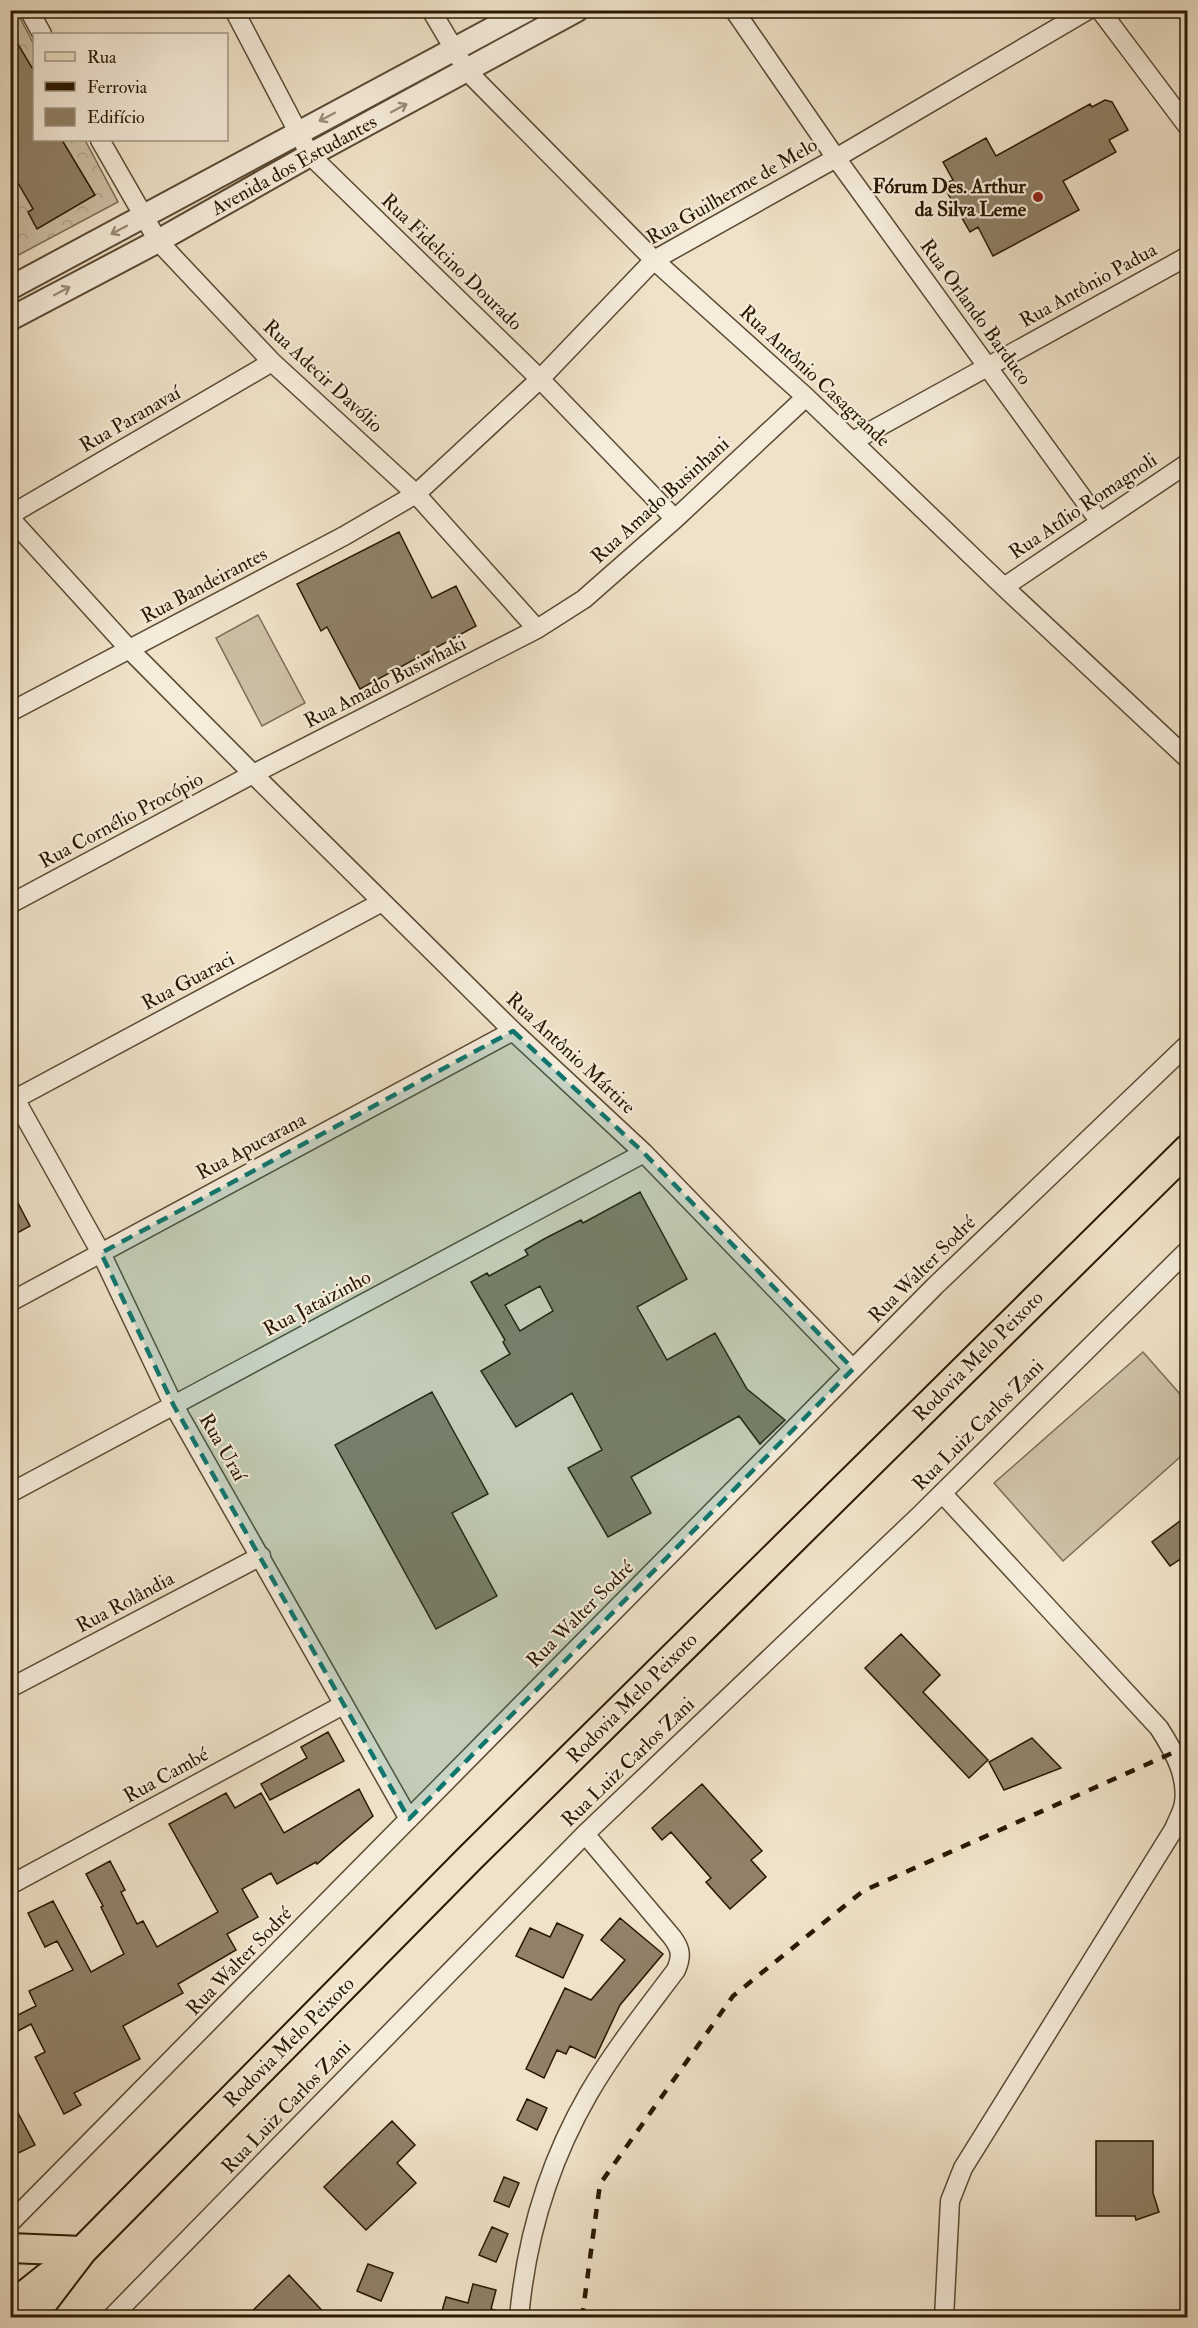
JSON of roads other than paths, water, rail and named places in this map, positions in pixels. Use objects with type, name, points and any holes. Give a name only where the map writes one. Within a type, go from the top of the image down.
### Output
[{"type":"main road","name":"Rodovia Melo Peixoto","points":[[31,2318],[82,2251],[471,1857],[1188,1149]]},
{"type":"main road","points":[[10,2248],[82,2251]]},
{"type":"main road","name":"Rodovia Melo Peixoto","points":[[10,2307],[82,2251]]},
{"type":"street","points":[[29,10],[41,33]]},
{"type":"street","name":"Rua Fidelcino Dourado","points":[[234,10],[310,155],[540,379],[675,519]]},
{"type":"street","name":"Rua Antônio Casagrande","points":[[431,10],[467,71],[654,260],[806,397],[1188,759]]},
{"type":"street","name":"Avenida dos Estudantes","points":[[10,288],[527,10]]},
{"type":"street","name":"Avenida dos Estudantes","points":[[10,319],[158,242],[310,155],[578,10]]},
{"type":"street","name":"Rua Orlando Barduco","points":[[734,10],[836,158],[1100,522]]},
{"type":"street","name":"Rua Guilherme de Melo","points":[[416,494],[540,379],[654,260],[836,158],[1088,10]]},
{"type":"street","points":[[1100,10],[1188,127]]},
{"type":"street","name":"Rua Adecir Davólio","points":[[101,141],[158,242],[272,362],[416,494],[537,629]]},
{"type":"street","name":"Rua Antônio Padua","points":[[853,441],[1188,256]]},
{"type":"street","name":"Rua Paranavaí","points":[[10,517],[272,362]]},
{"type":"street","name":"Rua Amado Businhani","points":[[537,629],[584,599],[675,519],[806,397]]},
{"type":"street","name":"Rua Atílio Romagnoli","points":[[1004,587],[1188,464]]},
{"type":"street","name":"Rua Bandeirantes","points":[[10,712],[344,536],[416,494]]},
{"type":"street","name":"Rua Antônio Mártire","points":[[10,517],[130,650],[513,1031],[644,1153],[853,1369]]},
{"type":"street","name":"Rua Amado Busiwhaki","points":[[253,774],[537,629]]},
{"type":"street","name":"Rua Cornélio Procópio","points":[[10,904],[253,774]]},
{"type":"street","name":"Rua Guaraci","points":[[13,1094],[382,902]]},
{"type":"street","name":"Rua Apucarana","points":[[10,1302],[513,1031]]},
{"type":"street","name":"Rua Walter Sodré","points":[[10,2223],[853,1369],[1140,1087],[1188,1044]]},
{"type":"street","name":"Rua Uraí","points":[[13,1094],[101,1253],[174,1406],[409,1819]]},
{"type":"street","name":"Rua Jataizinho","points":[[10,1493],[644,1153]]},
{"type":"street","name":"Rua Luiz Carlos Zani","points":[[111,2318],[585,1834],[942,1492],[1188,1250]]},
{"type":"street","points":[[942,1492],[1160,1728],[1174,1752],[1182,1773],[1184,1803],[1174,1829],[963,2168],[950,2201],[944,2318]]},
{"type":"street","name":"Rua Rolândia","points":[[10,1688],[261,1556]]},
{"type":"street","name":"Rua Cambé","points":[[10,1885],[343,1705]]},
{"type":"street","points":[[519,2318],[522,2281],[529,2242],[554,2166],[572,2124],[590,2091],[621,2044],[676,1970],[681,1958],[678,1946],[672,1937],[585,1834]]},
{"type":"railway","points":[[582,2318],[600,2184],[733,1996],[863,1891],[1188,1746]]},
{"type":"place","name":"Fórum Des. Arthur da Silva Leme","points":[[1038,197]]}]
